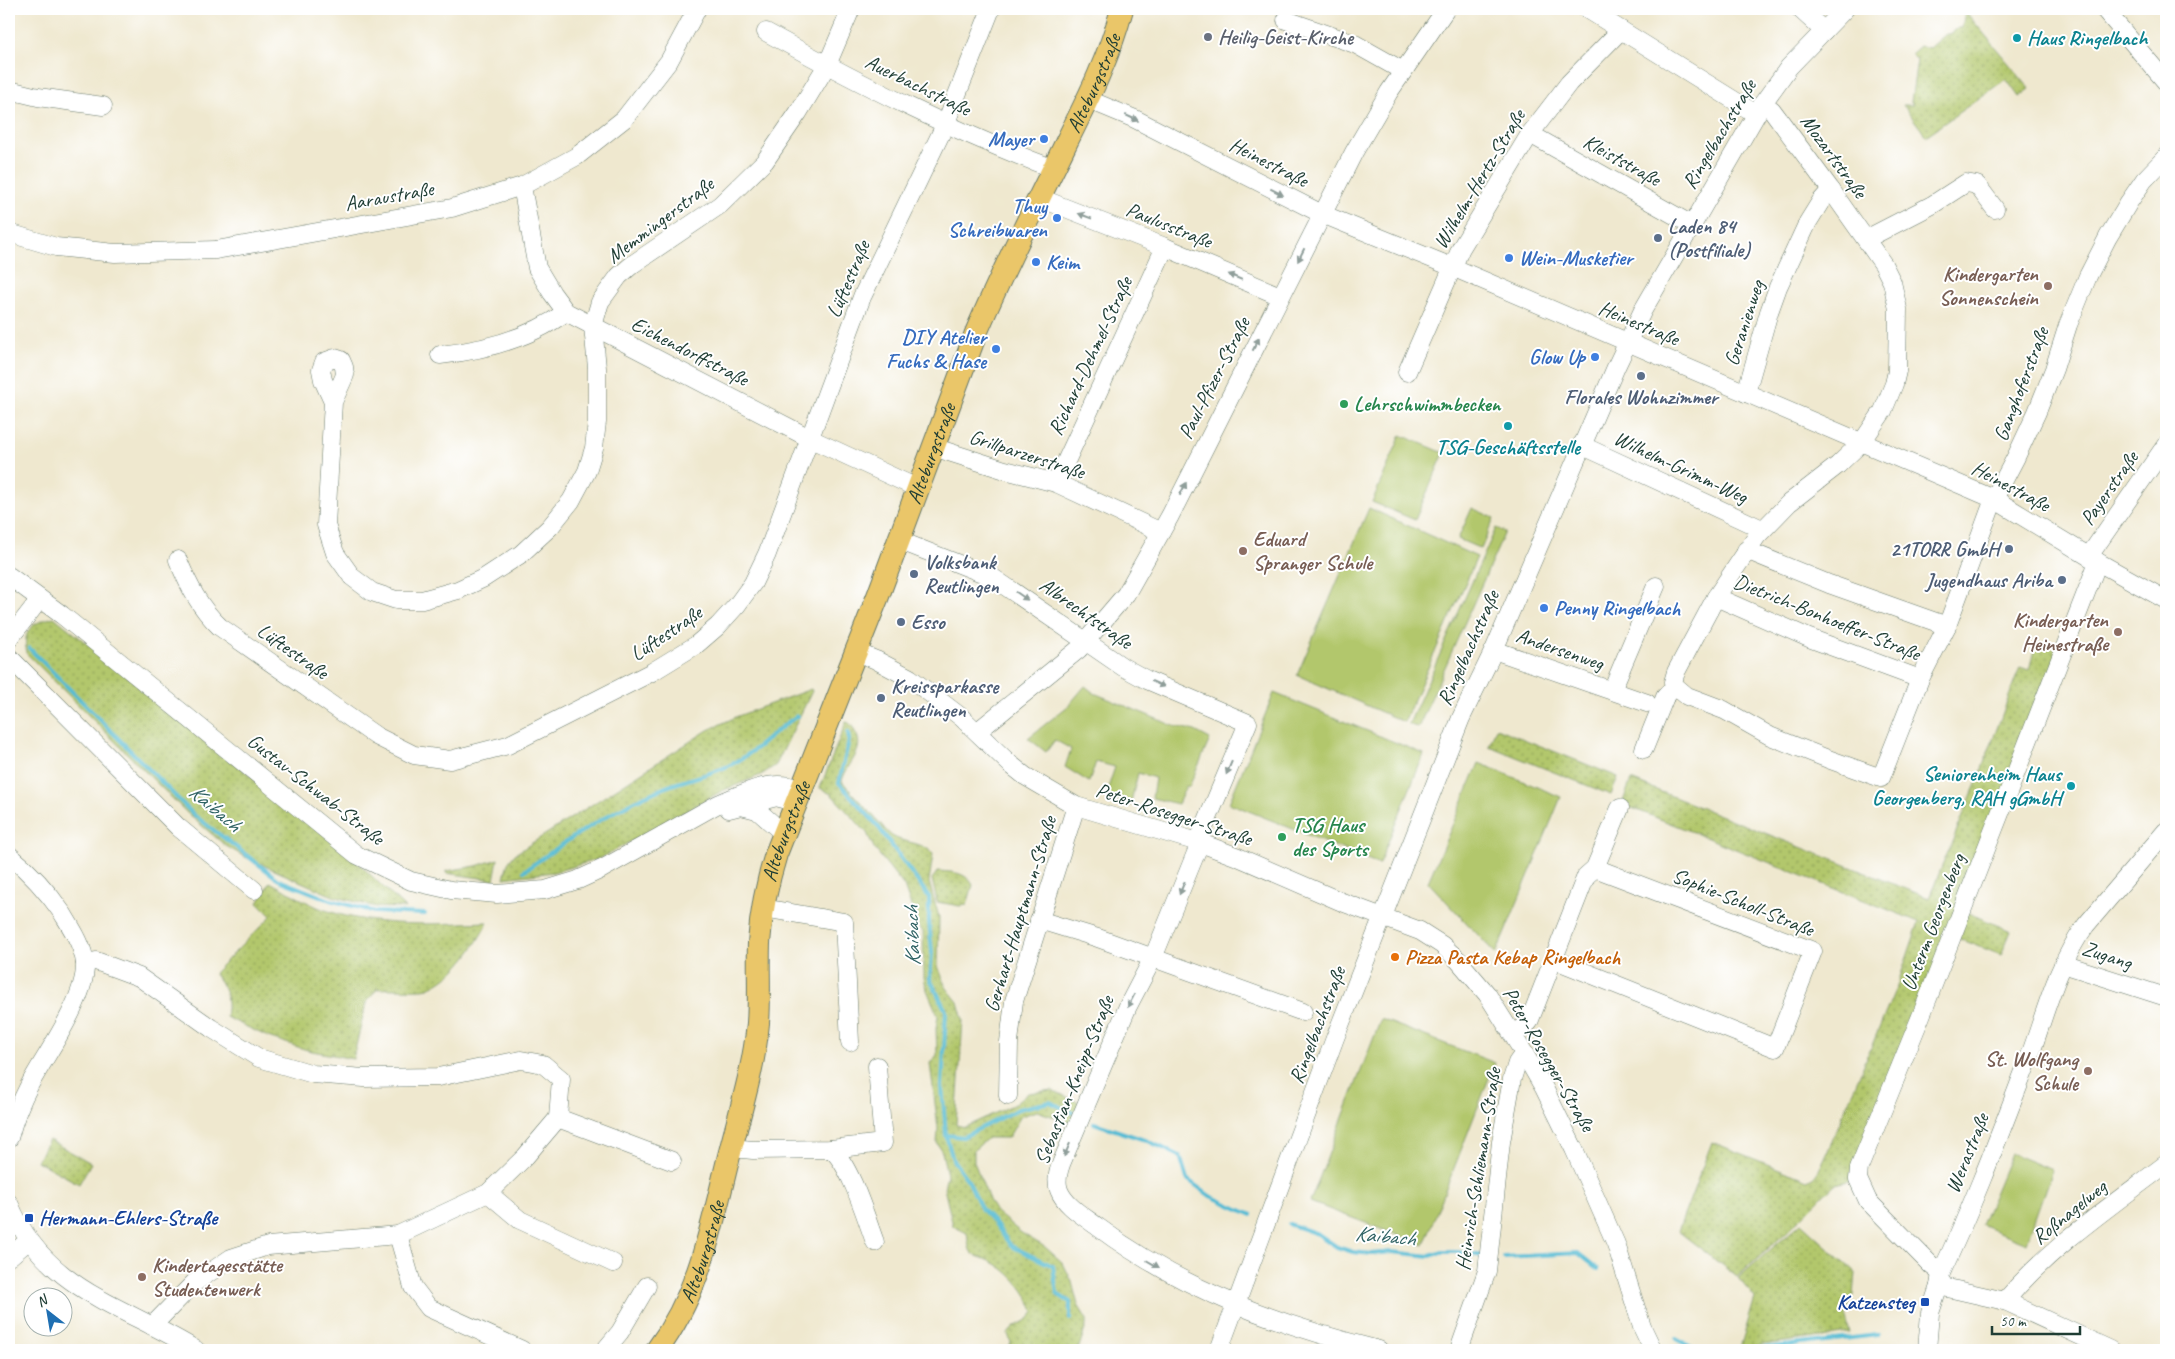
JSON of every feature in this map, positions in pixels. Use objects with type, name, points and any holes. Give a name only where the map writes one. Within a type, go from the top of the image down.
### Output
[{"type":"main road","name":"Alteburgstraße","points":[[663,1348],[690,1293],[706,1252],[750,1069],[757,1031],[759,943],[763,908],[771,868],[797,796],[856,652],[979,325],[1087,99],[1108,52],[1122,9]]},
{"type":"street","name":"Aaraustraße","points":[[9,233],[56,247],[115,253],[216,250],[452,208],[522,186],[577,156],[624,119],[669,61],[697,9]]},
{"type":"street","name":"Memmingerstraße","points":[[333,402],[326,525],[334,553],[352,577],[372,592],[396,600],[422,600],[458,590],[484,578],[520,554],[550,527],[571,501],[587,471],[594,448],[597,422],[597,368],[592,326],[600,302],[619,276],[633,264],[720,205],[764,160],[798,113],[827,65],[851,9]]},
{"type":"street","name":"Lüftestraße","points":[[178,560],[191,592],[205,613],[220,627],[376,736],[414,755],[450,760],[508,745],[652,672],[696,646],[718,626],[753,583],[767,554],[862,297],[945,125],[991,9]]},
{"type":"street","name":"Paul-Pfizer-Straße","points":[[978,731],[1085,642],[1126,594],[1161,532],[1354,152],[1403,71],[1446,9]]},
{"type":"street","name":"Mozartstraße","points":[[1587,9],[1724,92],[1759,108],[1772,110],[1866,239],[1888,273],[1895,292],[1898,309],[1898,356],[1894,384],[1875,424],[1862,442]]},
{"type":"street","points":[[1800,9],[1824,31]]},
{"type":"street","name":"Ringelbachstraße","points":[[1219,1350],[1237,1306],[1335,1038],[1461,718],[1494,650],[1581,445],[1643,310],[1759,108],[1789,67],[1845,9]]},
{"type":"street","points":[[2104,9],[2166,82]]},
{"type":"street","points":[[1286,20],[1355,44],[1403,71]]},
{"type":"street","name":"Wilhelm-Hertz-Straße","points":[[1407,372],[1461,248],[1530,134],[1569,83],[1621,30]]},
{"type":"street","name":"Auerbachstraße","points":[[766,32],[945,125],[1054,169]]},
{"type":"street","points":[[9,90],[38,97],[103,106]]},
{"type":"street","name":"Heinestraße","points":[[1087,99],[1135,120],[1322,214],[1994,499],[2166,600]]},
{"type":"street","name":"Kleiststraße","points":[[1530,134],[1692,225]]},
{"type":"street","name":"Ganghoferstraße","points":[[1994,499],[2016,457],[2036,412],[2079,296],[2108,237],[2144,180],[2166,157]]},
{"type":"street","points":[[1866,239],[1932,205],[1966,183],[1977,185],[1995,209]]},
{"type":"street","name":"Eichendorffstraße","points":[[522,186],[537,268],[566,312],[811,439],[918,488]]},
{"type":"street","name":"Geranienweg","points":[[1746,393],[1768,312],[1778,287],[1808,222],[1821,201],[1831,190]]},
{"type":"street","name":"Paulusstraße","points":[[1040,198],[1165,247],[1280,296]]},
{"type":"street","name":"Richard-Dehmel-Straße","points":[[1056,483],[1165,247]]},
{"type":"street","points":[[440,356],[490,347],[520,338],[549,324],[566,312]]},
{"type":"street","name":"Dietrich-Bonhoeffer-Straße","points":[[1862,442],[1838,465],[1789,503],[1762,529],[1746,550],[1716,597],[1676,672],[1674,677],[1675,686],[1687,696],[1724,710],[1770,736],[1881,778],[1920,679],[1946,626],[1994,499]]},
{"type":"street","name":"Wilhelm-Grimm-Weg","points":[[1581,445],[1762,529]]},
{"type":"street","name":"Payerstraße","points":[[2094,559],[2166,445]]},
{"type":"street","name":"Grillparzerstraße","points":[[933,447],[1005,470],[1056,483],[1161,532]]},
{"type":"street","name":"Albrechtstraße","points":[[898,540],[992,577],[1033,603],[1085,642],[1147,680],[1248,723]]},
{"type":"street","name":"Dietrich-Bonhoeffer-Straße","points":[[1746,550],[1830,584],[1946,626]]},
{"type":"street","name":"Unterm Georgenberg","points":[[1940,1280],[1931,1265],[1868,1201],[1858,1179],[1859,1168],[1914,1034],[2094,559]]},
{"type":"street","name":"Gustav-Schwab-Straße","points":[[9,576],[62,615],[357,855],[411,881],[451,890],[497,894],[545,890],[578,880],[602,869],[718,804],[764,785],[780,784],[797,796]]},
{"type":"street","name":"Andersenweg","points":[[1612,690],[1656,586]]},
{"type":"street","name":"Dietrich-Bonhoeffer-Straße","points":[[1716,597],[1809,638],[1920,679]]},
{"type":"street","points":[[9,639],[40,599]]},
{"type":"street","name":"Andersenweg","points":[[1494,650],[1612,690],[1647,704]]},
{"type":"street","name":"Peter-Rosegger-Straße","points":[[856,652],[899,671],[978,731],[1010,764],[1025,776],[1076,806],[1199,842],[1261,865],[1342,902],[1420,931],[1442,945],[1458,960],[1487,994],[1524,1053],[1567,1134],[1616,1244],[1642,1327],[1653,1350]]},
{"type":"street","points":[[9,657],[178,827],[254,890]]},
{"type":"street","name":"Dietrich-Bonhoeffer-Straße","points":[[1644,749],[1665,697],[1675,686]]},
{"type":"street","name":"Sebastian-Kneipp-Straße","points":[[1237,1306],[1181,1280],[1121,1244],[1068,1202],[1060,1193],[1057,1184],[1059,1170],[1064,1157],[1128,1006],[1153,958],[1248,723]]},
{"type":"street","name":"Gustav-Schwab-Straße","points":[[694,818],[777,797],[797,796]]},
{"type":"street","points":[[740,806],[757,810],[783,833]]},
{"type":"street","name":"Gerhart-Hauptmann-Straße","points":[[1008,1096],[1010,1020],[1014,1001],[1076,806]]},
{"type":"street","points":[[1511,1032],[1519,1030],[1529,1022],[1555,960],[1586,876],[1596,868],[1620,808]]},
{"type":"street","name":"Werastraße","points":[[1927,1350],[1930,1313],[1940,1280],[2028,1060],[2063,964],[2076,938],[2086,925],[2166,831]]},
{"type":"street","points":[[9,855],[34,878],[56,905],[77,938],[85,963],[83,977],[73,1006],[20,1104],[9,1138]]},
{"type":"street","name":"Sophie-Scholl-Straße","points":[[1555,960],[1775,1048],[1813,951],[1596,868]]},
{"type":"street","name":"Alteburgstraße","points":[[763,908],[844,922],[850,1042]]},
{"type":"street","points":[[1039,920],[1098,938],[1303,1012]]},
{"type":"street","points":[[85,963],[96,961],[139,977],[211,1028],[259,1058],[313,1074],[364,1078],[438,1077],[521,1060],[543,1064],[561,1079],[558,1118],[525,1157],[488,1193],[398,1235],[268,1246],[231,1258],[194,1283],[152,1326]]},
{"type":"street","name":"Zugang","points":[[2063,964],[2166,996]]},
{"type":"street","name":"Heinrich-Schliemann-Straße","points":[[1459,1350],[1487,1271],[1502,1142],[1512,1079],[1517,1062],[1524,1053]]},
{"type":"street","points":[[731,1148],[753,1150],[831,1150],[883,1143],[877,1066]]},
{"type":"street","points":[[558,1118],[672,1161]]},
{"type":"street","points":[[831,1150],[837,1154],[854,1187],[875,1242]]},
{"type":"street","name":"Roßnagelweg","points":[[2005,1301],[2020,1282],[2084,1227],[2166,1164]]},
{"type":"street","points":[[488,1193],[520,1220],[613,1263]]},
{"type":"street","points":[[9,1203],[16,1222],[40,1255],[83,1289],[108,1305],[196,1350]]},
{"type":"street","points":[[398,1235],[413,1287],[429,1308],[522,1350]]},
{"type":"street","points":[[9,1257],[28,1241]]},
{"type":"street","points":[[1940,1280],[2005,1301],[2111,1350]]},
{"type":"street","points":[[605,1350],[620,1332],[646,1286]]},
{"type":"street","points":[[1237,1306],[1315,1333],[1379,1350]]},
{"type":"green space","points":[[1965,11],[2030,89],[2019,97],[2006,79],[1926,136],[1903,105],[1913,105],[1911,102],[1917,60],[1911,54],[1920,46],[1930,48],[1946,34],[1962,28]]},
{"type":"green space","points":[[1401,435],[1444,453],[1415,520],[1372,502]]},
{"type":"green space","points":[[1369,508],[1477,557],[1404,722],[1297,675]]},
{"type":"green space","points":[[1472,508],[1494,518],[1481,549],[1458,539]]},
{"type":"green space","points":[[1496,528],[1505,532],[1418,728],[1409,724]]},
{"type":"green space","points":[[54,617],[355,860],[405,908],[377,907],[333,896],[245,857],[226,846],[188,814],[26,653],[26,638],[31,628],[35,624]]},
{"type":"green space","points":[[2036,642],[2062,652],[1961,910],[2011,931],[2001,955],[1952,936],[1858,1179],[1835,1184],[1789,1230],[1737,1277],[1678,1231],[1712,1142],[1807,1180],[1814,1177],[1827,1153],[1898,983],[1919,922],[1622,804],[1631,780],[1929,898],[1980,774],[2020,667],[2029,670]]},
{"type":"green space","points":[[1085,686],[1094,693],[1174,726],[1195,731],[1210,739],[1189,787],[1186,786],[1178,804],[1152,798],[1155,778],[1138,773],[1130,806],[1105,797],[1115,767],[1096,762],[1089,782],[1065,767],[1071,749],[1055,740],[1046,752],[1028,738],[1068,706]]},
{"type":"green space","points":[[811,689],[812,691],[776,765],[761,775],[722,791],[599,859],[554,872],[504,878],[508,863],[515,854],[708,730],[738,716]]},
{"type":"green space","points":[[1274,693],[1424,754],[1379,864],[1229,803]]},
{"type":"green space","points":[[846,722],[852,726],[858,737],[859,744],[858,750],[842,781],[890,834],[897,839],[924,847],[933,854],[929,882],[939,917],[938,966],[946,987],[958,1002],[963,1020],[956,1125],[965,1127],[1015,1104],[1028,1093],[1052,1090],[1084,1105],[1074,1124],[1037,1111],[1021,1116],[1008,1138],[988,1138],[974,1150],[974,1162],[996,1212],[1020,1232],[1045,1247],[1063,1263],[1072,1282],[1078,1305],[1086,1318],[1086,1326],[1078,1350],[1008,1350],[1011,1343],[1008,1334],[1034,1312],[1028,1297],[1018,1283],[999,1266],[971,1252],[967,1233],[953,1226],[944,1188],[947,1175],[942,1152],[937,1143],[938,1128],[930,1063],[937,1055],[936,1028],[938,1016],[924,978],[923,932],[915,922],[904,886],[874,848],[867,833],[831,794],[820,788]]},
{"type":"green space","points":[[1496,728],[1618,777],[1611,795],[1489,746]]},
{"type":"green space","points":[[1479,763],[1561,797],[1496,954],[1428,882]]},
{"type":"green space","points":[[498,859],[494,880],[446,873],[446,871],[476,866]]},
{"type":"green space","points":[[938,871],[967,877],[973,885],[967,905],[960,906],[937,902],[932,879]]},
{"type":"green space","points":[[270,882],[325,910],[366,920],[406,924],[488,922],[464,960],[438,983],[424,989],[377,989],[366,1003],[353,1059],[307,1050],[268,1037],[226,1017],[226,994],[214,973],[271,916],[258,903]]},
{"type":"green space","points":[[1381,1019],[1495,1063],[1424,1245],[1310,1202]]},
{"type":"green space","points":[[49,1140],[91,1163],[79,1184],[37,1161]]},
{"type":"green space","points":[[2011,1153],[2052,1170],[2026,1243],[1981,1225]]},
{"type":"green space","points":[[1801,1223],[1856,1273],[1854,1295],[1845,1314],[1850,1333],[1740,1348],[1755,1298],[1738,1278]]},
{"type":"waterway","name":"Kaibach","points":[[29,648],[194,815],[279,880],[330,900],[375,912],[425,914]]},
{"type":"waterway","name":"Kaibach","points":[[524,871],[574,837],[625,806],[661,789],[736,762],[797,716]]},
{"type":"waterway","name":"Kaibach","points":[[848,732],[849,740],[839,783],[877,825],[929,897],[932,952],[930,979],[946,1011],[942,1086],[946,1135],[953,1160],[969,1182],[982,1210],[994,1222],[1011,1246],[1053,1266],[1057,1294],[1070,1302],[1070,1319]]},
{"type":"waterway","name":"Kaibach","points":[[946,1135],[963,1137],[1018,1109],[1050,1102],[1073,1113]]},
{"type":"waterway","name":"Kaibach","points":[[1094,1123],[1148,1141],[1180,1156],[1187,1179],[1210,1196],[1252,1215]]},
{"type":"waterway","name":"Kaibach","points":[[1289,1224],[1318,1234],[1337,1247],[1353,1252],[1372,1254],[1391,1252],[1430,1256],[1443,1252],[1458,1252],[1483,1256]]},
{"type":"waterway","name":"Kaibach","points":[[1504,1257],[1578,1253],[1598,1269]]},
{"type":"waterway","name":"Kaibach","points":[[1749,1350],[1878,1335]]},
{"type":"waterway","name":"Kaibach","points":[[1676,1339],[1697,1350]]},
{"type":"place","name":"Heilig-Geist-Kirche","points":[[1208,37]]},
{"type":"place","name":"Haus Ringelbach","points":[[2017,38]]},
{"type":"place","name":"Mayer","points":[[1044,139]]},
{"type":"place","name":"Thuy Schreibwaren","points":[[1057,218]]},
{"type":"place","name":"Laden 84 (Postfiliale)","points":[[1658,238]]},
{"type":"place","name":"Wein-Musketier","points":[[1509,258]]},
{"type":"place","name":"Keim","points":[[1036,262]]},
{"type":"place","name":"Kindergarten Sonnenschein","points":[[2048,286]]},
{"type":"place","name":"DIY Atelier Fuchs & Hase","points":[[996,349]]},
{"type":"place","name":"Glow Up","points":[[1595,357]]},
{"type":"place","name":"Florales Wohnzimmer","points":[[1641,376]]},
{"type":"place","name":"Lehrschwimmbecken","points":[[1344,404]]},
{"type":"place","name":"TSG-Geschäftsstelle","points":[[1508,426]]},
{"type":"place","name":"21TORR GmbH","points":[[2009,549]]},
{"type":"place","name":"Eduard Spranger Schule","points":[[1243,551]]},
{"type":"place","name":"Volksbank Reutlingen","points":[[914,574]]},
{"type":"place","name":"Jugendhaus Ariba","points":[[2062,580]]},
{"type":"place","name":"Penny Ringelbach","points":[[1544,608]]},
{"type":"place","name":"Esso","points":[[901,622]]},
{"type":"place","name":"Kindergarten Heinestraße","points":[[2118,632]]},
{"type":"place","name":"Kreissparkasse Reutlingen","points":[[881,698]]},
{"type":"place","name":"Seniorenheim Haus Georgenberg, RAH gGmbH","points":[[2071,786]]},
{"type":"place","name":"TSG Haus des Sports","points":[[1282,837]]},
{"type":"place","name":"Pizza Pasta Kebap Ringelbach","points":[[1395,957]]},
{"type":"place","name":"St. Wolfgang Schule","points":[[2088,1071]]},
{"type":"place","name":"Hermann-Ehlers-Straße","points":[[29,1218]]},
{"type":"place","name":"Kindertagesstätte Studentenwerk","points":[[142,1277]]},
{"type":"place","name":"Katzensteg","points":[[1925,1302]]}]
